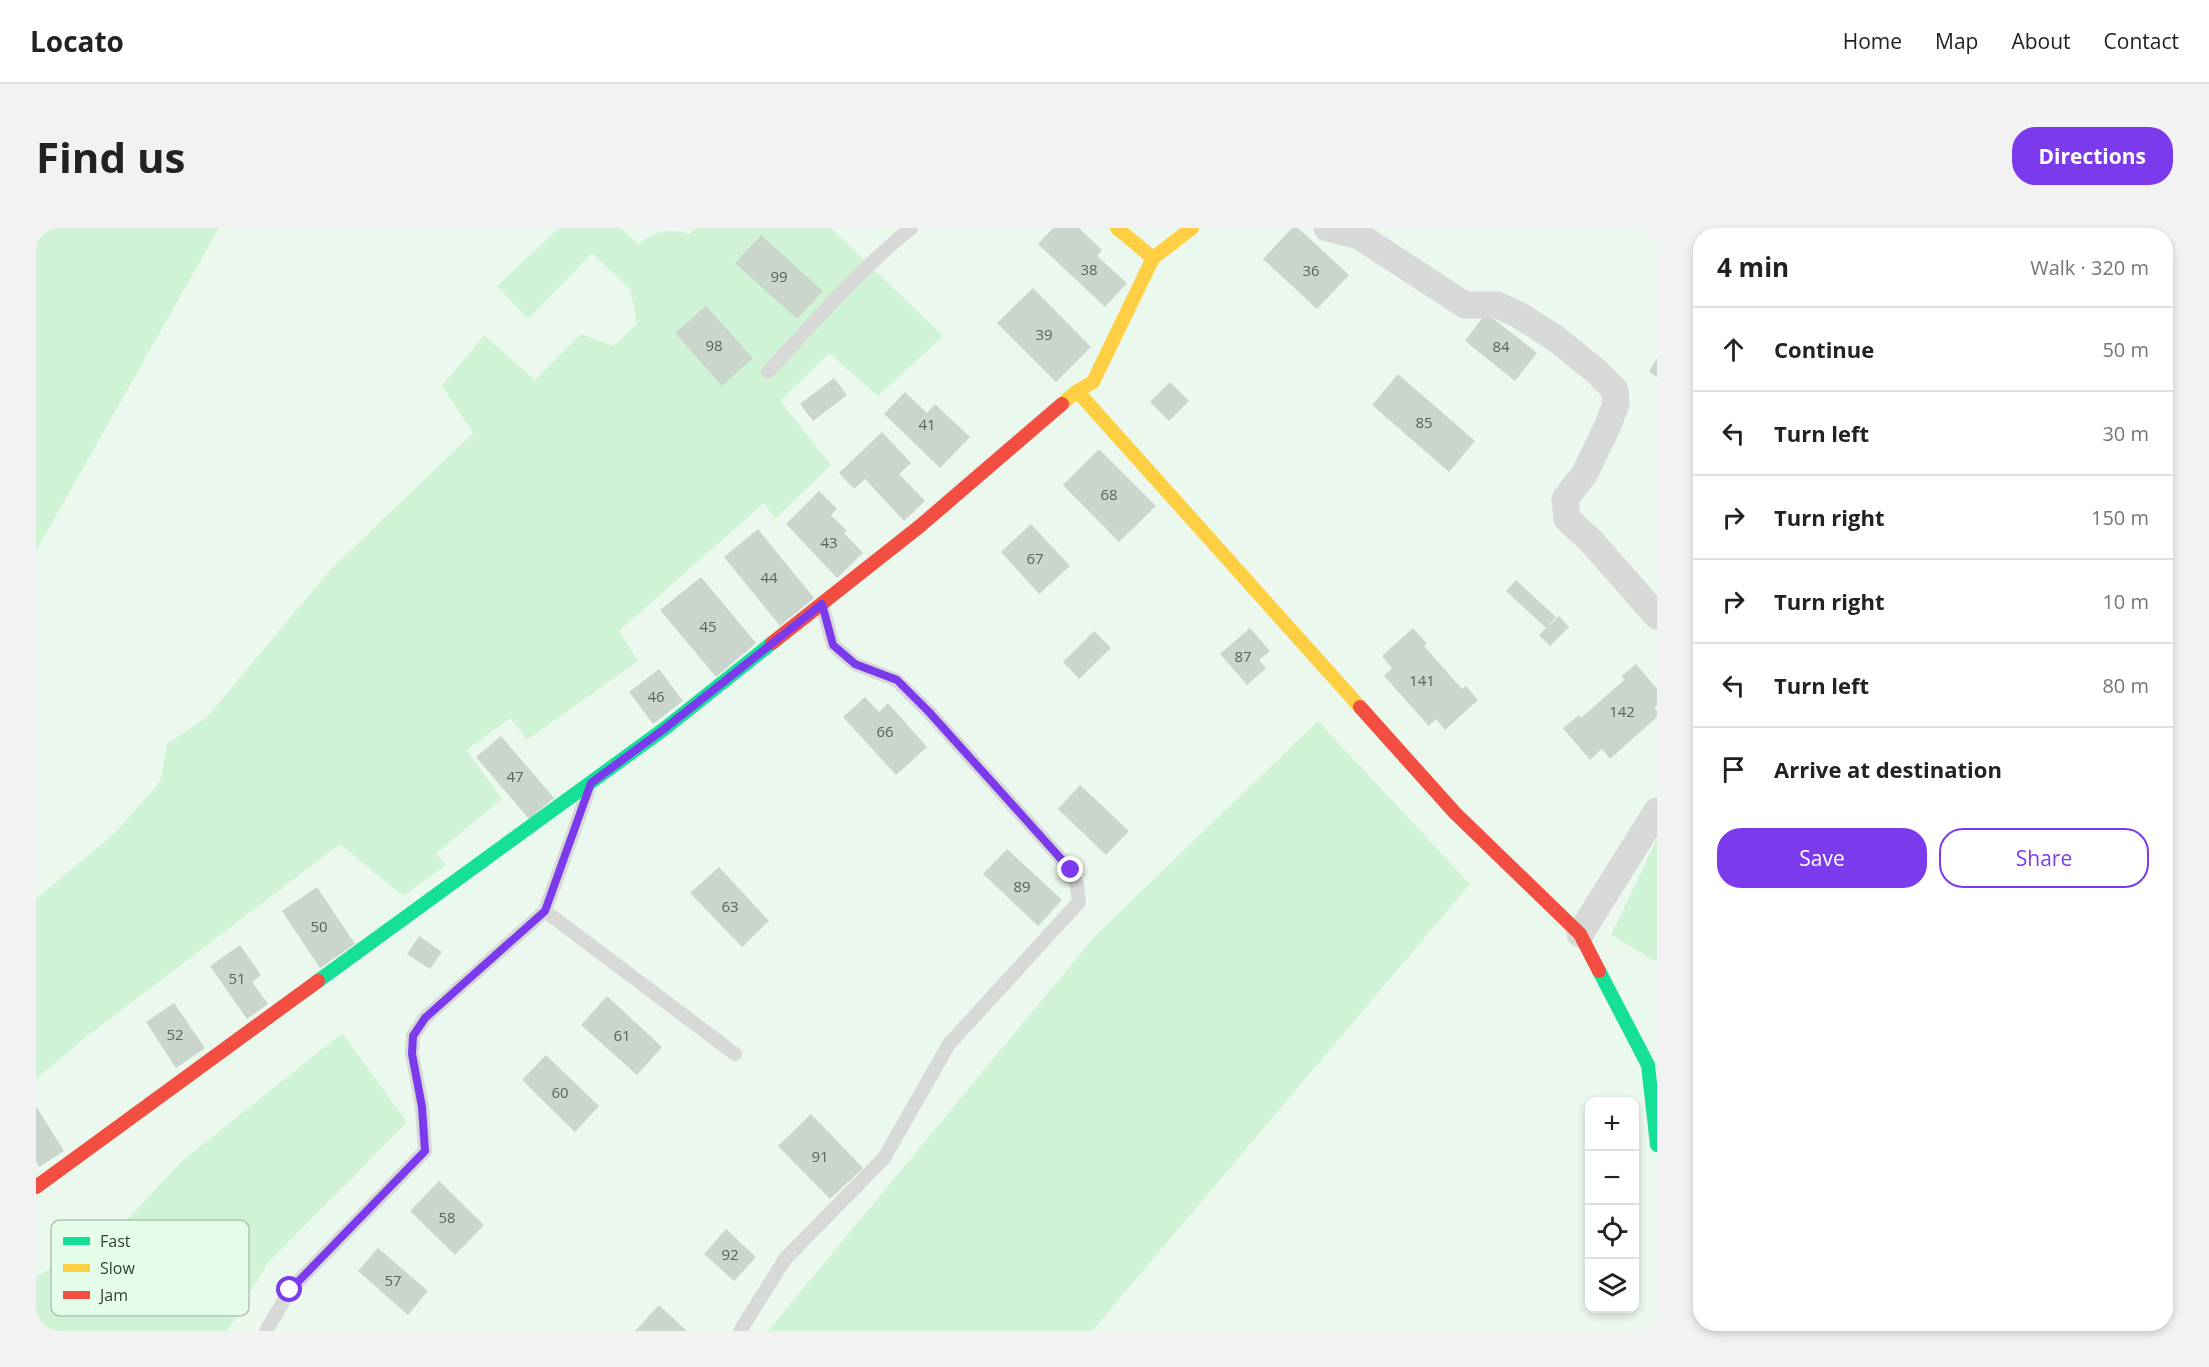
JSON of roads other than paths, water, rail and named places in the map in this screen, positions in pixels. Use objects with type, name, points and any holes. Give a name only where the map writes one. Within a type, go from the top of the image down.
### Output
[{"type":"street","points":[[1117,228],[1153,258]]},
{"type":"street","points":[[36,1187],[664,729],[920,525],[1077,391],[1093,382],[1153,258],[1192,228]]},
{"type":"street","points":[[1327,228],[1359,236],[1434,287],[1464,304],[1497,305],[1519,315],[1556,338],[1615,390],[1616,404],[1608,425],[1585,472],[1565,499],[1567,519],[1591,541],[1657,616]]},
{"type":"street","points":[[1077,391],[1455,813],[1580,934],[1648,1065],[1657,1145]]},
{"type":"street","points":[[1580,934],[1657,811]]},
{"type":"lane","points":[[768,372],[841,292],[882,252],[911,228]]},
{"type":"lane","points":[[740,1331],[786,1259],[884,1158],[949,1044],[1078,902],[1077,885],[1071,870],[929,712],[897,680],[855,664],[833,645],[822,604]]},
{"type":"lane","points":[[266,1331],[290,1290],[425,1151],[422,1107],[412,1054],[413,1036],[425,1018],[545,911],[591,783]]},
{"type":"lane","points":[[545,911],[735,1054]]}]
